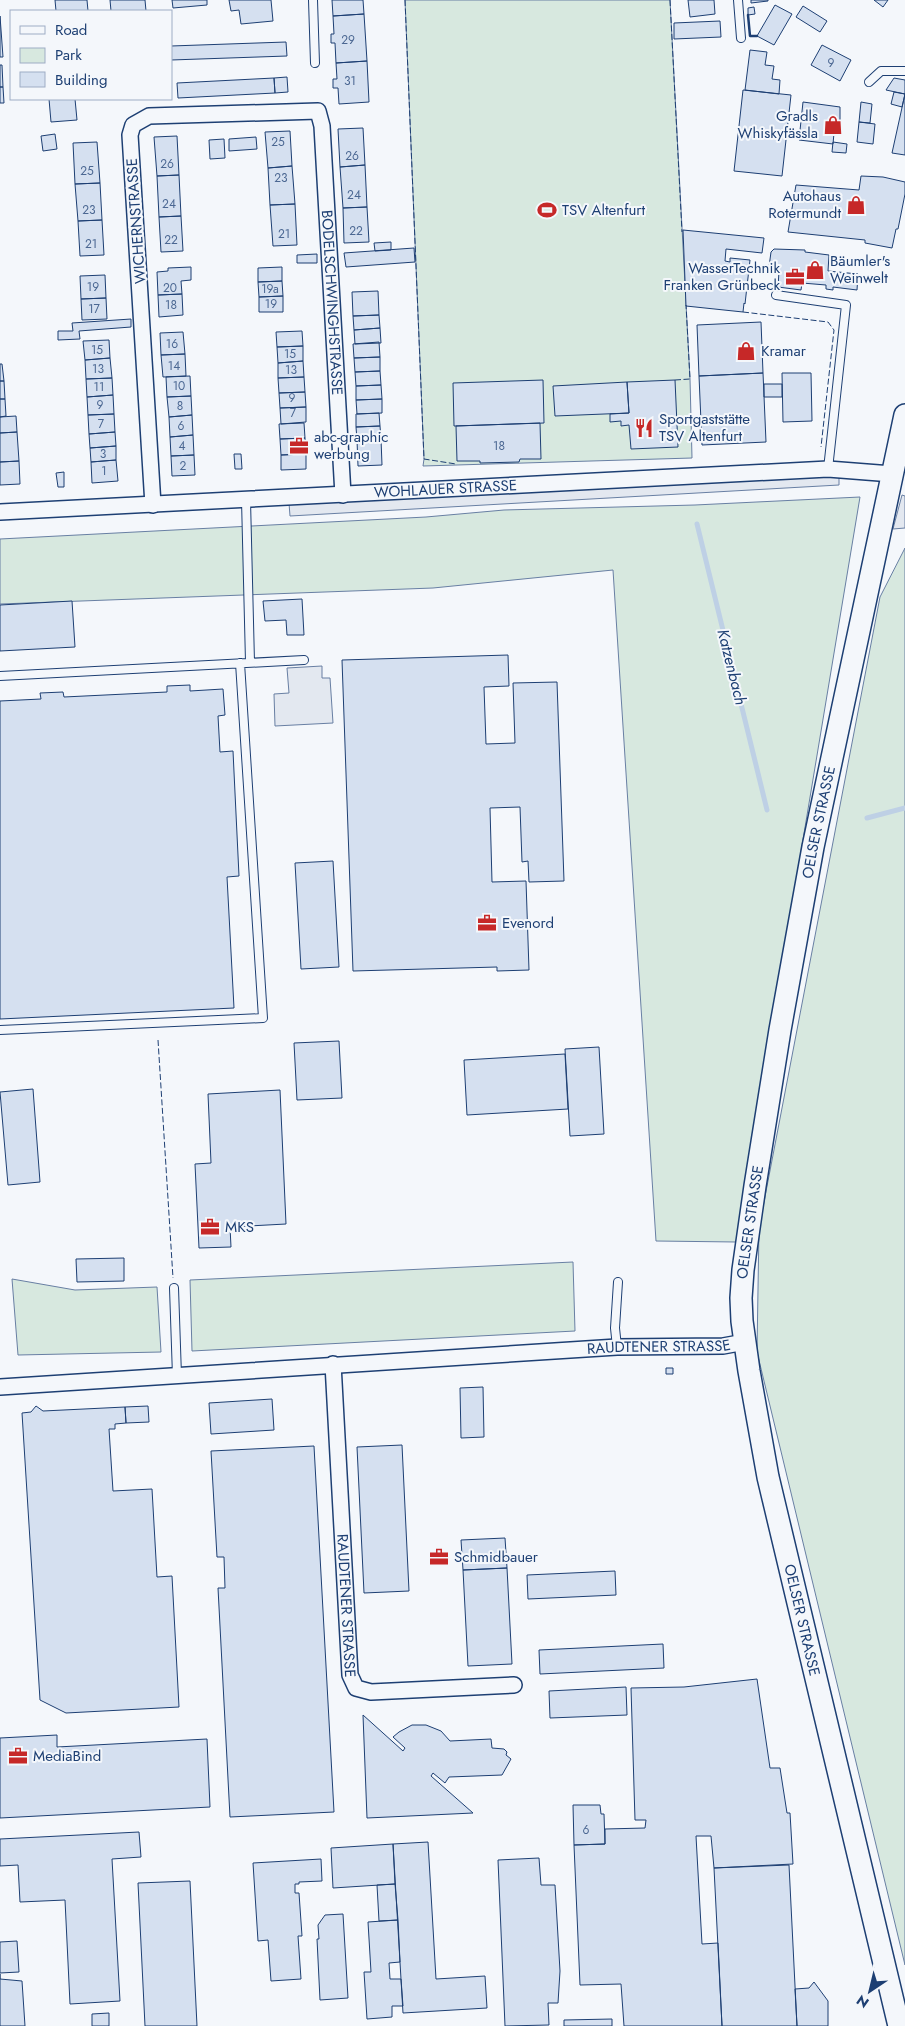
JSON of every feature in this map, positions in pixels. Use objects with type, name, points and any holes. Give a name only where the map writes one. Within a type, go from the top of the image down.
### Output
[{"type":"main road","name":"OELSER STRASSE","points":[[899,2026],[782,1538],[761,1438],[745,1342],[741,1298],[743,1270],[780,1030],[814,847],[905,415]]},
{"type":"street","name":"BODELSCHWINGHSTRASSE","points":[[318,111],[322,126],[344,495]]},
{"type":"street","name":"WICHERNSTRASSE","points":[[153,505],[130,135],[134,125],[149,116],[318,111]]},
{"type":"street","name":"WOHLAUER STRASSE","points":[[0,512],[828,469],[892,474]]},
{"type":"street","name":"RAUDTENER STRASSE","points":[[0,1386],[617,1347],[723,1346],[745,1342]]},
{"type":"street","name":"RAUDTENER STRASSE","points":[[333,1364],[350,1675],[356,1688],[371,1692],[514,1685]]},
{"type":"lane","points":[[313,0],[316,63]]},
{"type":"lane","points":[[738,0],[741,38]]},
{"type":"lane","points":[[869,82],[881,71],[905,71]]},
{"type":"lane","points":[[776,295],[846,305],[828,469]]},
{"type":"lane","points":[[246,500],[250,662]]},
{"type":"lane","points":[[0,676],[304,660]]},
{"type":"lane","points":[[0,1030],[263,1018],[240,663]]},
{"type":"lane","points":[[617,1347],[615,1328],[618,1282]]},
{"type":"lane","points":[[174,1288],[177,1376]]},
{"type":"green space","name":"TSV Altenfurt","points":[[405,0],[670,0],[690,379],[692,458],[423,466]]},
{"type":"green space","points":[[860,497],[736,1242],[656,1241],[613,570],[433,588],[0,604],[0,539],[426,517],[504,510],[695,505]]},
{"type":"green space","points":[[905,548],[905,1965],[757,1352],[759,1228],[880,597]]},
{"type":"green space","points":[[573,1262],[575,1331],[192,1351],[190,1280]]},
{"type":"green space","points":[[12,1279],[75,1290],[157,1287],[161,1352],[18,1355]]},
{"type":"shaded area","points":[[839,472],[839,485],[290,516],[289,503]]},
{"type":"shaded area","points":[[902,495],[905,496],[905,528],[893,529]]},
{"type":"shaded area","points":[[322,666],[322,678],[330,678],[333,723],[275,726],[274,694],[289,693],[287,668]]},
{"type":"building","points":[[55,0],[87,0],[88,10],[56,10]]},
{"type":"building","points":[[110,0],[145,0],[146,10],[111,10]]},
{"type":"building","points":[[172,0],[207,0],[207,5],[173,8]]},
{"type":"building","points":[[229,0],[271,0],[273,21],[241,24],[239,10],[231,11]]},
{"type":"building","points":[[332,0],[363,0],[364,14],[333,16]]},
{"type":"building","points":[[688,0],[714,0],[715,14],[690,17]]},
{"type":"building","points":[[751,0],[768,0],[768,1],[751,3]]},
{"type":"building","points":[[874,0],[888,0],[883,7]]},
{"type":"building","points":[[775,5],[792,14],[774,45],[757,36]]},
{"type":"building","points":[[803,6],[827,21],[820,32],[796,17]]},
{"type":"building","points":[[754,7],[755,14],[748,15],[748,8]]},
{"type":"building","points":[[364,14],[367,61],[336,63],[335,43],[331,43],[331,34],[334,34],[333,16]]},
{"type":"building","points":[[0,16],[3,57],[0,57]]},
{"type":"building","points":[[720,21],[721,37],[674,39],[674,23]]},
{"type":"building","points":[[286,42],[287,56],[172,60],[172,46]]},
{"type":"building","points":[[822,45],[851,60],[840,81],[811,65]]},
{"type":"building","points":[[750,50],[767,52],[765,65],[774,66],[772,79],[780,80],[779,94],[745,90]]},
{"type":"building","points":[[367,61],[369,102],[339,104],[338,88],[333,88],[333,79],[337,79],[336,63]]},
{"type":"building","points":[[0,65],[2,65],[3,87],[0,87]]},
{"type":"building","points":[[287,77],[288,92],[275,93],[274,78]]},
{"type":"building","points":[[274,78],[275,93],[178,98],[177,83]]},
{"type":"building","points":[[894,78],[905,80],[905,94],[886,90]]},
{"type":"building","points":[[0,87],[3,87],[4,103],[0,103]]},
{"type":"building","points":[[743,90],[791,95],[782,176],[734,171]]},
{"type":"building","points":[[894,92],[905,94],[902,107],[891,104]]},
{"type":"building","points":[[905,94],[905,155],[892,153]]},
{"type":"building","points":[[49,100],[75,100],[77,120],[51,122]]},
{"type":"building","points":[[803,102],[840,107],[840,134],[834,133],[833,144],[799,140]]},
{"type":"building","points":[[861,102],[872,104],[870,123],[859,122]]},
{"type":"building","points":[[859,122],[875,124],[873,144],[857,142]]},
{"type":"building","points":[[363,128],[365,165],[340,167],[338,129]]},
{"type":"building","points":[[290,131],[292,166],[268,168],[265,132]]},
{"type":"building","points":[[55,134],[57,149],[43,151],[41,136]]},
{"type":"building","points":[[177,136],[179,175],[157,176],[154,137]]},
{"type":"building","points":[[256,137],[257,149],[229,151],[229,139]]},
{"type":"building","points":[[224,139],[225,158],[210,159],[209,140]]},
{"type":"building","points":[[97,142],[100,183],[75,184],[73,143]]},
{"type":"building","points":[[833,142],[847,144],[846,153],[832,152]]},
{"type":"building","points":[[365,165],[367,207],[343,208],[340,167]]},
{"type":"building","points":[[292,166],[295,204],[270,205],[268,168]]},
{"type":"building","points":[[179,175],[181,216],[159,217],[157,176]]},
{"type":"building","points":[[861,176],[883,177],[905,182],[905,194],[892,248],[865,243],[865,240],[788,232],[796,185],[859,190]]},
{"type":"building","points":[[100,183],[102,220],[78,221],[75,184]]},
{"type":"building","points":[[295,204],[297,245],[273,246],[270,205]]},
{"type":"building","points":[[367,207],[369,242],[344,243],[343,208]]},
{"type":"building","points":[[181,216],[183,251],[161,252],[159,217]]},
{"type":"building","points":[[102,220],[104,255],[80,256],[78,221]]},
{"type":"building","points":[[683,230],[764,238],[762,253],[726,249],[725,261],[730,262],[730,258],[750,260],[743,312],[686,306]]},
{"type":"building","points":[[391,242],[391,250],[375,251],[374,243]]},
{"type":"building","points":[[414,248],[415,262],[346,267],[344,253]]},
{"type":"building","points":[[774,249],[805,250],[805,252],[829,255],[828,271],[858,274],[857,290],[833,287],[833,290],[826,289],[826,285],[802,283],[801,290],[778,287],[779,271],[772,270],[769,267],[771,252]]},
{"type":"building","points":[[317,254],[317,263],[297,263],[297,255]]},
{"type":"building","points":[[191,267],[191,280],[181,281],[182,294],[158,295],[157,272],[168,271],[168,268]]},
{"type":"building","points":[[282,267],[282,281],[258,282],[258,268]]},
{"type":"building","points":[[105,275],[106,298],[81,299],[80,276]]},
{"type":"building","points":[[282,281],[283,296],[259,297],[258,282]]},
{"type":"building","points":[[378,291],[379,315],[353,316],[352,292]]},
{"type":"building","points":[[182,294],[183,315],[159,317],[158,295]]},
{"type":"building","points":[[283,296],[283,312],[259,312],[259,297]]},
{"type":"building","points":[[106,298],[107,319],[82,320],[81,299]]},
{"type":"building","points":[[379,315],[380,328],[354,330],[353,316]]},
{"type":"building","points":[[131,319],[131,327],[79,331],[80,339],[58,340],[58,331],[73,331],[72,323]]},
{"type":"building","points":[[761,322],[763,373],[699,376],[697,325]]},
{"type":"building","points":[[380,328],[381,343],[355,344],[354,330]]},
{"type":"building","points":[[302,331],[303,346],[277,347],[276,332]]},
{"type":"building","points":[[183,332],[185,354],[161,355],[160,333]]},
{"type":"building","points":[[109,340],[110,358],[85,360],[83,341]]},
{"type":"building","points":[[379,342],[380,357],[354,358],[353,344]]},
{"type":"building","points":[[303,346],[303,361],[278,363],[277,347]]},
{"type":"building","points":[[185,354],[186,376],[163,377],[161,355]]},
{"type":"building","points":[[380,357],[380,371],[355,372],[354,358]]},
{"type":"building","points":[[110,358],[112,378],[86,379],[85,360]]},
{"type":"building","points":[[303,361],[304,377],[278,378],[278,363]]},
{"type":"building","points":[[0,364],[2,364],[4,381],[0,381]]},
{"type":"building","points":[[380,371],[381,385],[356,386],[355,372]]},
{"type":"building","points":[[763,373],[766,442],[702,445],[699,376]]},
{"type":"building","points":[[782,373],[811,373],[812,421],[783,422]]},
{"type":"building","points":[[190,376],[191,396],[167,397],[166,377]]},
{"type":"building","points":[[304,377],[305,392],[279,393],[278,378]]},
{"type":"building","points":[[112,378],[113,395],[87,397],[86,379]]},
{"type":"building","points":[[543,380],[544,423],[454,426],[453,383]]},
{"type":"building","points":[[675,380],[678,447],[631,449],[629,425],[621,426],[621,421],[610,422],[610,414],[629,413],[627,382]]},
{"type":"building","points":[[0,381],[4,381],[5,399],[0,399]]},
{"type":"building","points":[[627,382],[629,413],[555,416],[553,386]]},
{"type":"building","points":[[764,384],[782,384],[782,397],[764,397]]},
{"type":"building","points":[[381,385],[382,399],[356,400],[356,386]]},
{"type":"building","points":[[305,392],[306,407],[280,408],[279,393]]},
{"type":"building","points":[[113,395],[114,414],[88,415],[87,397]]},
{"type":"building","points":[[191,396],[192,415],[169,417],[167,397]]},
{"type":"building","points":[[0,399],[5,399],[6,416],[0,417]]},
{"type":"building","points":[[382,399],[382,413],[357,414],[356,400]]},
{"type":"building","points":[[306,407],[306,422],[281,424],[280,408]]},
{"type":"building","points":[[379,413],[380,426],[356,427],[356,414]]},
{"type":"building","points":[[114,414],[115,432],[89,434],[88,415]]},
{"type":"building","points":[[192,415],[193,435],[170,437],[169,417]]},
{"type":"building","points":[[16,416],[17,432],[0,433],[0,417]]},
{"type":"building","points":[[304,423],[305,438],[280,439],[279,424]]},
{"type":"building","points":[[540,423],[541,459],[520,459],[519,462],[480,463],[480,461],[457,461],[456,426]]},
{"type":"building","points":[[380,426],[381,439],[357,440],[356,427]]},
{"type":"building","points":[[17,432],[19,461],[0,462],[0,433]]},
{"type":"building","points":[[115,432],[116,446],[90,448],[89,434]]},
{"type":"building","points":[[193,435],[194,455],[171,456],[170,437]]},
{"type":"building","points":[[305,438],[306,454],[281,455],[280,439]]},
{"type":"building","points":[[381,439],[382,465],[358,466],[357,440]]},
{"type":"building","points":[[116,446],[116,460],[91,462],[90,448]]},
{"type":"building","points":[[234,454],[241,454],[242,469],[235,469]]},
{"type":"building","points":[[306,454],[306,469],[281,470],[281,455]]},
{"type":"building","points":[[194,455],[195,475],[172,476],[171,456]]},
{"type":"building","points":[[116,460],[118,481],[92,483],[91,462]]},
{"type":"building","points":[[19,461],[20,484],[0,485],[0,462]]},
{"type":"building","points":[[64,472],[64,487],[58,487],[56,473]]},
{"type":"building","points":[[302,599],[304,635],[287,635],[286,620],[265,621],[263,601]]},
{"type":"building","points":[[72,601],[75,647],[0,651],[0,605]]},
{"type":"building","points":[[508,655],[509,686],[484,687],[486,744],[515,743],[513,683],[557,682],[564,881],[529,882],[528,861],[522,862],[520,807],[490,808],[492,882],[526,881],[529,970],[497,971],[497,967],[353,971],[342,660]]},
{"type":"building","points":[[190,685],[190,691],[223,689],[225,715],[218,716],[220,752],[233,751],[239,876],[227,877],[234,1008],[0,1019],[0,701],[41,699],[40,693],[63,692],[64,697],[167,692],[167,686]]},
{"type":"building","points":[[333,861],[339,967],[301,969],[295,863]]},
{"type":"building","points":[[339,1041],[342,1098],[297,1100],[294,1043]]},
{"type":"building","points":[[599,1047],[604,1134],[570,1136],[565,1049]]},
{"type":"building","points":[[565,1054],[568,1109],[467,1115],[464,1060]]},
{"type":"building","points":[[33,1089],[40,1182],[8,1185],[0,1092]]},
{"type":"building","points":[[280,1090],[286,1224],[230,1227],[231,1247],[199,1248],[195,1164],[211,1163],[208,1094]]},
{"type":"building","points":[[124,1258],[124,1281],[77,1282],[76,1259]]},
{"type":"building","points":[[666,1368],[673,1368],[673,1374],[666,1374]]},
{"type":"building","points":[[483,1387],[484,1437],[461,1438],[460,1388]]},
{"type":"building","points":[[272,1399],[274,1430],[211,1434],[209,1403]]},
{"type":"building","points":[[36,1406],[43,1411],[125,1407],[126,1423],[115,1424],[115,1429],[109,1429],[113,1491],[152,1489],[157,1577],[172,1576],[179,1707],[66,1713],[40,1700],[22,1413],[31,1412]]},
{"type":"building","points":[[148,1406],[149,1422],[126,1423],[125,1407]]},
{"type":"building","points":[[402,1445],[409,1591],[364,1593],[357,1447]]},
{"type":"building","points":[[314,1446],[334,1812],[230,1817],[218,1588],[225,1588],[224,1557],[217,1557],[211,1451]]},
{"type":"building","points":[[505,1538],[507,1568],[463,1570],[461,1540]]},
{"type":"building","points":[[507,1568],[512,1664],[468,1666],[463,1570]]},
{"type":"building","points":[[615,1571],[616,1595],[528,1599],[527,1575]]},
{"type":"building","points":[[663,1644],[664,1668],[540,1674],[539,1650]]},
{"type":"building","points":[[757,1679],[770,1768],[780,1768],[787,1813],[790,1813],[793,1864],[714,1868],[711,1836],[696,1836],[702,1944],[718,1943],[722,2026],[624,2026],[621,1984],[580,1985],[574,1845],[605,1844],[605,1829],[645,1828],[646,1820],[635,1820],[631,1688],[684,1687]]},
{"type":"building","points":[[626,1687],[627,1715],[550,1718],[549,1691]]},
{"type":"building","points":[[363,1715],[403,1751],[405,1748],[393,1737],[412,1725],[426,1725],[441,1731],[450,1741],[491,1739],[492,1748],[504,1749],[507,1752],[506,1755],[511,1759],[502,1775],[449,1777],[445,1783],[433,1773],[431,1776],[473,1813],[367,1818]]},
{"type":"building","points":[[57,1735],[57,1747],[207,1739],[210,1807],[0,1818],[0,1738]]},
{"type":"building","points":[[573,1805],[600,1805],[601,1814],[604,1814],[605,1844],[574,1845]]},
{"type":"building","points":[[139,1832],[141,1857],[112,1859],[120,2001],[70,2004],[65,1900],[20,1902],[18,1865],[0,1866],[0,1839]]},
{"type":"building","points":[[428,1842],[436,1979],[485,1976],[487,2008],[403,2013],[393,1844]]},
{"type":"building","points":[[393,1844],[395,1884],[333,1888],[331,1848]]},
{"type":"building","points":[[539,1858],[541,1885],[555,1885],[560,1971],[558,2003],[548,2003],[549,2025],[505,2026],[498,1860]]},
{"type":"building","points":[[321,1859],[322,1881],[299,1882],[299,1884],[295,1884],[295,1893],[299,1893],[302,1936],[298,1936],[301,1979],[271,1981],[268,1940],[258,1941],[253,1863]]},
{"type":"building","points":[[789,1865],[797,2026],[722,2026],[714,1868]]},
{"type":"building","points":[[190,1881],[197,2026],[145,2026],[138,1883]]},
{"type":"building","points":[[395,1884],[398,1920],[379,1921],[377,1885]]},
{"type":"building","points":[[343,1914],[348,1998],[320,2000],[318,1925],[325,1915]]},
{"type":"building","points":[[398,1920],[400,1962],[389,1963],[390,1979],[401,1979],[403,2006],[392,2006],[392,2017],[367,2019],[364,1972],[371,1972],[368,1922]]},
{"type":"building","points":[[17,1941],[19,1972],[0,1973],[0,1942]]},
{"type":"building","points":[[0,1979],[22,1981],[25,2026],[0,2026]]},
{"type":"building","points":[[814,1982],[828,2001],[828,2026],[797,2026],[795,1989],[809,1988]]},
{"type":"building","points":[[109,2013],[109,2026],[92,2026],[92,2014]]},
{"type":"building","points":[[612,2019],[612,2026],[564,2026],[564,2020]]},
{"type":"waterway","name":"Katzenbach","points":[[697,524],[767,810]]},
{"type":"waterway","name":"Katzenbach","points":[[867,818],[905,808]]},
{"type":"fence","points":[[405,0],[424,459],[456,464]]},
{"type":"fence","points":[[670,0],[682,232]]},
{"type":"fence","points":[[675,380],[690,379],[686,305]]},
{"type":"fence","points":[[743,312],[828,322],[834,330],[821,447]]},
{"type":"fence","points":[[158,1040],[173,1278]]},
{"type":"wall","points":[[748,15],[750,36],[757,36]]},
{"type":"place","name":"Gradls Whiskyfässla","points":[[833,125]]},
{"type":"place","name":"Autohaus Rotermundt","points":[[856,205]]},
{"type":"place","name":"TSV Altenfurt","points":[[547,210]]},
{"type":"place","name":"Bäumler's Weinwelt","points":[[815,270]]},
{"type":"place","name":"WasserTechnik Franken Grünbeck","points":[[795,277]]},
{"type":"place","name":"Kramar","points":[[746,351]]},
{"type":"place","name":"Sportgaststätte TSV Altenfurt","points":[[644,428]]},
{"type":"place","name":"abc-graphic werbung","points":[[299,446]]},
{"type":"place","name":"Evenord","points":[[487,923]]},
{"type":"place","name":"MKS","points":[[210,1227]]},
{"type":"place","name":"Schmidbauer","points":[[439,1557]]},
{"type":"place","name":"MediaBind","points":[[18,1756]]}]
